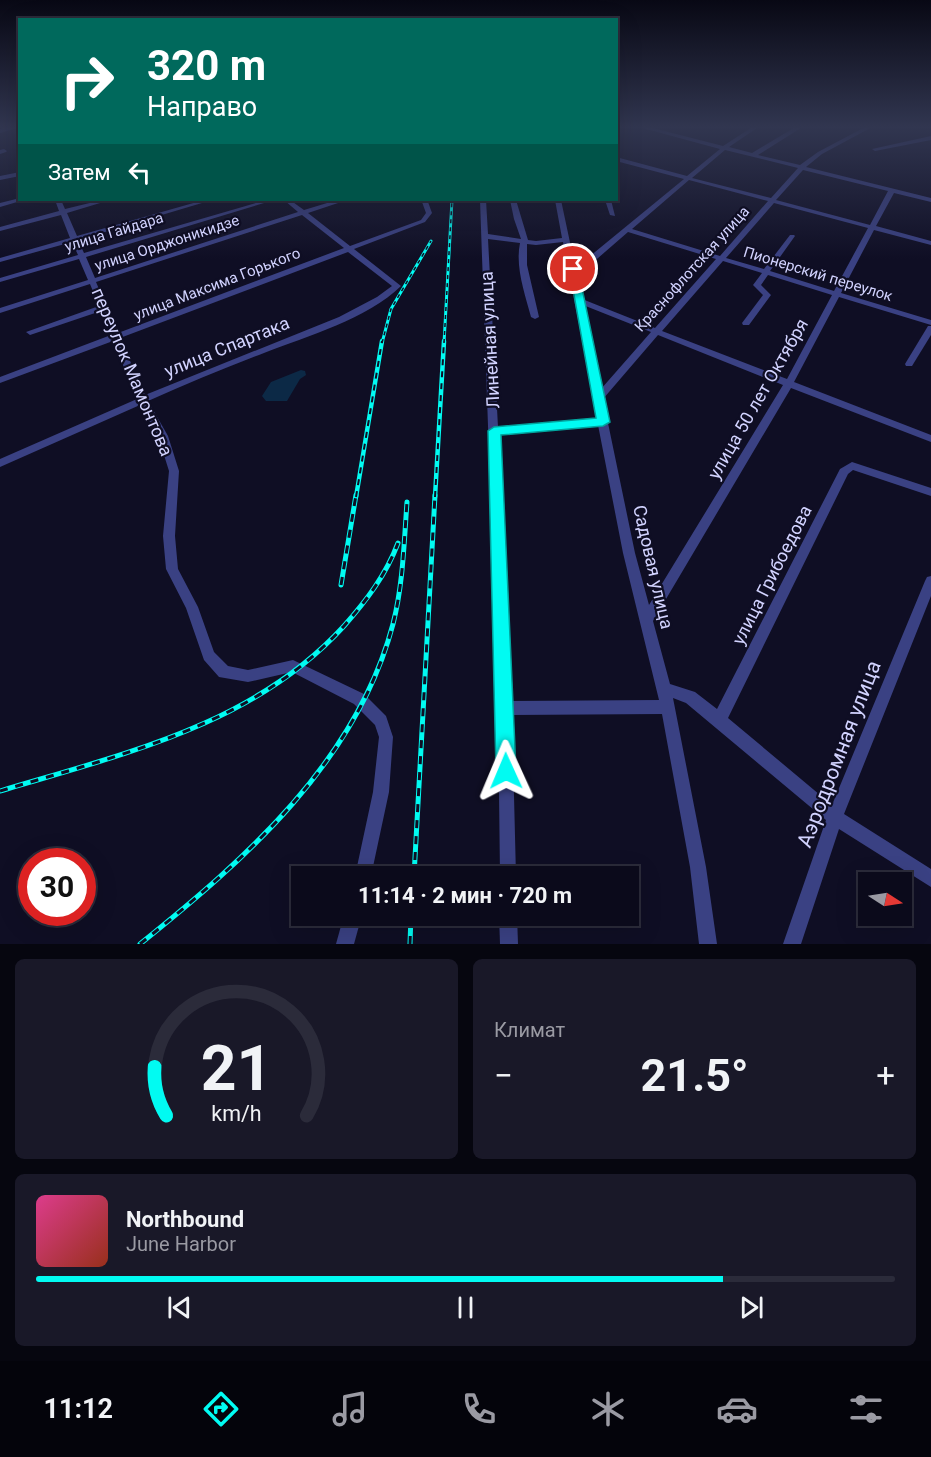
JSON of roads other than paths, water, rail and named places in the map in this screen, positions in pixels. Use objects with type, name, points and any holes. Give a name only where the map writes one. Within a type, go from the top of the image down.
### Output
[{"type":"street","points":[[657,170],[931,243]]},
{"type":"street","points":[[573,269],[586,263],[628,230],[697,170]]},
{"type":"street","name":"Краснофлотская улица","points":[[599,397],[653,332],[799,170]]},
{"type":"street","points":[[814,170],[931,200]]},
{"type":"street","points":[[0,178],[18,174]]},
{"type":"street","name":"улица 50 лет Октября","points":[[646,621],[789,383],[892,190]]},
{"type":"street","points":[[0,205],[18,201]]},
{"type":"street","name":"переулок Мамонтова","points":[[58,201],[142,399],[163,436],[174,471],[169,536],[172,569],[192,608],[208,656],[224,672],[248,676],[293,666],[359,699],[381,721],[386,737],[381,792],[365,866]]},
{"type":"street","points":[[0,229],[104,201]]},
{"type":"street","points":[[0,260],[204,201]]},
{"type":"street","name":"улица Гайдара","points":[[0,280],[268,201]]},
{"type":"street","points":[[288,201],[352,248]]},
{"type":"street","name":"улица Орджоникидзе","points":[[0,311],[339,201]]},
{"type":"street","name":"Линейная улица","points":[[483,201],[505,708],[508,866]]},
{"type":"street","points":[[513,201],[517,219],[525,238],[523,267],[535,317]]},
{"type":"street","name":"Садовая улица","points":[[558,201],[599,397],[628,553],[664,689],[698,867],[708,944]]},
{"type":"street","points":[[608,201],[613,215]]},
{"type":"street","name":"улица Максима Горького","points":[[0,380],[423,221],[429,213],[425,202]]},
{"type":"street","name":"Пионерский переулок","points":[[628,230],[837,293],[931,326]]},
{"type":"street","points":[[484,236],[523,242],[548,243],[567,240]]},
{"type":"street","points":[[746,323],[767,295],[757,285],[792,236]]},
{"type":"street","name":"улица Спартака","points":[[0,463],[142,399],[338,319],[383,297],[397,286],[352,248]]},
{"type":"street","points":[[579,301],[653,332],[931,439]]},
{"type":"street","points":[[30,332],[104,307]]},
{"type":"street","points":[[909,364],[931,326]]},
{"type":"street","points":[[494,431],[603,422]]},
{"type":"street","name":"улица Грибоедова","points":[[719,720],[844,472],[852,465],[931,492]]},
{"type":"street","name":"Аэродромная улица","points":[[792,944],[835,817],[931,581]]},
{"type":"street","points":[[664,689],[690,697],[835,817],[931,879]]},
{"type":"street","points":[[505,708],[667,707]]},
{"type":"street","points":[[345,944],[350,926]]},
{"type":"street","points":[[508,926],[509,944]]},
{"type":"water","points":[[301,370],[305,371],[306,375],[300,379],[287,401],[266,401],[262,396],[271,382]]},
{"type":"railway","points":[[444,343],[452,201]]},
{"type":"railway","points":[[382,343],[391,309],[431,241]]},
{"type":"railway","points":[[356,497],[382,341]]},
{"type":"railway","points":[[435,497],[444,341]]},
{"type":"railway","points":[[341,585],[356,495]]},
{"type":"railway","points":[[415,866],[435,495]]},
{"type":"railway","points":[[140,944],[257,842],[293,804],[325,763],[353,720],[376,674],[393,624],[401,579],[407,502]]},
{"type":"railway","points":[[0,791],[93,764],[184,732],[228,712],[270,688],[308,660],[344,626],[375,587],[398,543]]},
{"type":"railway","points":[[410,944],[411,926]]}]
